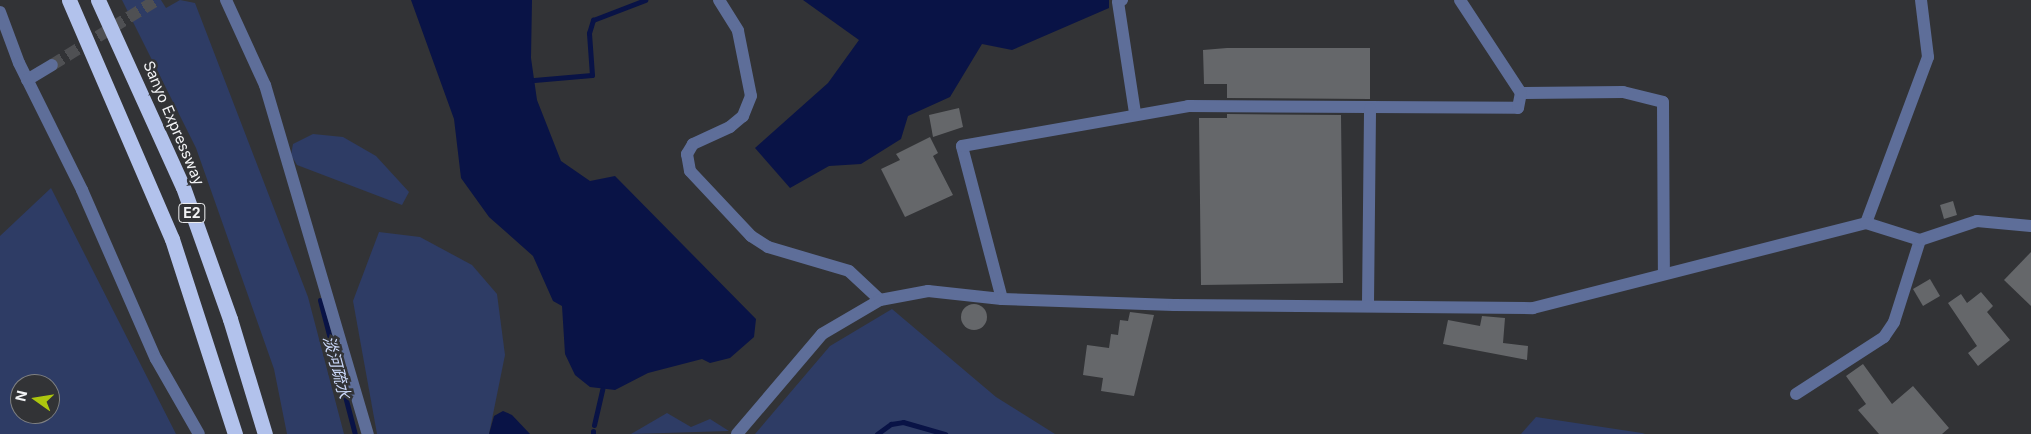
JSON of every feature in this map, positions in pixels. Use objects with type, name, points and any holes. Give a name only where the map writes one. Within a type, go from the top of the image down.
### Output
[{"type":"highway","name":"E2","points":[[69,0],[172,239],[235,434]]},
{"type":"highway","name":"Sanyo Expressway","points":[[98,0],[183,187],[230,319],[265,434]]},
{"type":"street","points":[[226,0],[265,85],[368,434]]},
{"type":"street","points":[[719,0],[738,31],[751,96],[743,116],[730,127],[693,144],[687,154],[690,171],[751,236],[768,247],[849,271],[880,300]]},
{"type":"street","points":[[1122,0],[1118,2],[1134,113]]},
{"type":"street","points":[[1002,299],[962,146],[1134,113],[1188,106],[1370,109],[1518,108],[1520,93],[1460,0]]},
{"type":"street","points":[[1866,223],[1928,56],[1921,0]]},
{"type":"street","points":[[0,12],[27,80],[82,190],[156,359],[199,434]]},
{"type":"street","points":[[27,80],[52,65]]},
{"type":"street","points":[[1520,93],[1623,92],[1663,102],[1664,272]]},
{"type":"street","points":[[1368,303],[1370,109]]},
{"type":"street","points":[[737,434],[822,334],[880,300],[928,290],[1002,299],[1174,305],[1368,303],[1533,308],[1664,272],[1866,223],[1920,240],[1978,221],[2031,226]]},
{"type":"street","points":[[1796,394],[1884,336],[1894,322],[1920,240]]},
{"type":"shaded area","points":[[122,0],[161,0],[166,8],[180,0],[195,3],[308,297],[344,434],[287,434],[274,369],[196,148]]},
{"type":"shaded area","points":[[411,0],[532,0],[531,58],[537,100],[561,161],[590,181],[615,176],[756,319],[754,337],[730,358],[710,363],[702,359],[648,373],[615,390],[590,387],[575,375],[565,354],[562,306],[553,301],[533,256],[489,217],[461,178],[454,119]]},
{"type":"shaded area","points":[[803,0],[1109,0],[1109,8],[1012,50],[982,44],[950,97],[908,116],[901,139],[861,164],[829,166],[790,188],[755,148],[828,83],[859,40]]},
{"type":"shaded area","points":[[313,134],[343,137],[376,156],[409,192],[402,205],[297,165],[291,155],[293,144]]},
{"type":"shaded area","points":[[51,188],[176,434],[0,434],[0,236]]},
{"type":"shaded area","points":[[379,232],[420,237],[472,265],[497,294],[505,355],[489,434],[377,434],[353,301]]},
{"type":"shaded area","points":[[892,309],[996,397],[1055,434],[755,434],[830,346]]},
{"type":"shaded area","points":[[503,411],[512,415],[530,434],[489,434],[494,416]]},
{"type":"shaded area","points":[[667,413],[691,427],[710,419],[729,431],[631,434]]},
{"type":"shaded area","points":[[1536,417],[1642,433],[1645,434],[1521,434]]},
{"type":"building","points":[[1227,48],[1370,48],[1370,99],[1227,98],[1227,84],[1204,84],[1203,50]]},
{"type":"building","points":[[959,108],[963,127],[933,137],[929,115]]},
{"type":"building","points":[[1227,114],[1341,115],[1343,283],[1201,285],[1199,118],[1227,118]]},
{"type":"building","points":[[930,137],[938,153],[933,156],[953,195],[905,217],[881,169],[900,160],[896,154]]},
{"type":"building","points":[[1953,201],[1957,215],[1944,219],[1940,205]]},
{"type":"building","points":[[2031,252],[2031,306],[2004,280]]},
{"type":"building","points":[[1930,279],[1940,296],[1923,306],[1913,289]]},
{"type":"building","points":[[1981,292],[1993,306],[1987,312],[2010,340],[1978,366],[1968,353],[1977,346],[1948,303],[1961,294],[1967,303]]},
{"type":"building","points":[[974,304],[983,308],[987,317],[983,326],[974,330],[965,326],[961,317],[965,308]]},
{"type":"building","points":[[1130,312],[1154,315],[1134,396],[1101,391],[1103,378],[1083,375],[1087,345],[1109,348],[1111,334],[1118,335],[1120,320],[1128,321]]},
{"type":"building","points":[[1482,316],[1505,318],[1503,343],[1528,346],[1527,360],[1443,344],[1448,320],[1480,326]]},
{"type":"building","points":[[1863,364],[1892,404],[1913,386],[1949,428],[1942,434],[1879,434],[1858,410],[1866,404],[1846,376]]},
{"type":"waterway","points":[[534,80],[592,75],[589,33],[593,20],[645,0]]},
{"type":"waterway","name":"淡河疏水","points":[[320,300],[355,434]]},
{"type":"waterway","points":[[594,425],[602,389]]},
{"type":"waterway","name":"淡河疏水","points":[[877,434],[891,424],[903,422],[945,434]]},
{"type":"tunnel","points":[[52,65],[157,0]]}]
